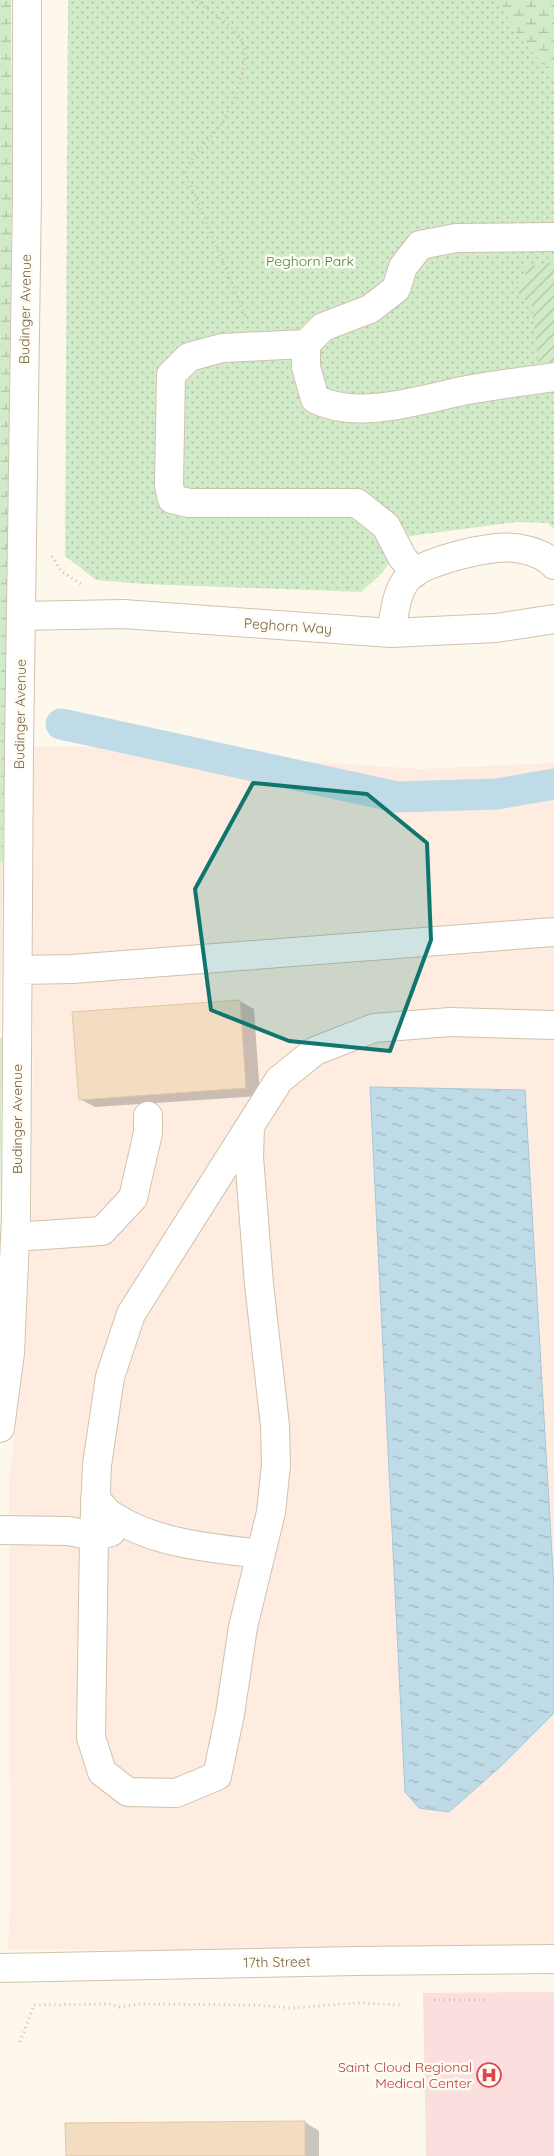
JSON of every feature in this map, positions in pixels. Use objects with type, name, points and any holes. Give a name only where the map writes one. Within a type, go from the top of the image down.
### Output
[{"type":"street","name":"Budinger Avenue","points":[[0,1428],[10,1353],[15,1237],[19,748],[27,193],[27,0]]},
{"type":"street","points":[[416,573],[402,557],[386,526],[357,503],[188,503],[172,499],[169,485],[171,375],[188,357],[222,348],[306,344],[323,327],[370,309],[396,289],[403,267],[420,245],[456,238],[554,237]]},
{"type":"street","points":[[306,344],[306,367],[315,398],[330,407],[389,407],[468,390],[554,377]]},
{"type":"street","points":[[391,633],[400,594],[408,578],[433,562],[498,548],[527,550],[549,560],[554,565]]},
{"type":"street","name":"Peghorn Way","points":[[21,616],[123,614],[391,633],[496,628],[554,619]]},
{"type":"street","points":[[18,970],[72,970],[554,932]]},
{"type":"street","points":[[250,1126],[249,1157],[258,1284],[275,1426],[276,1465],[272,1512],[243,1628],[230,1714],[217,1776],[176,1793],[128,1792],[102,1772],[91,1737],[97,1465],[110,1377],[131,1314],[279,1080],[315,1050],[374,1028],[450,1022],[554,1025]]},
{"type":"street","points":[[15,1237],[102,1231],[133,1198],[148,1133],[148,1116]]},
{"type":"street","points":[[95,1498],[110,1514],[143,1531],[200,1546],[261,1554]]},
{"type":"street","points":[[0,1530],[68,1531],[94,1536],[109,1532],[143,1531]]},
{"type":"street","name":"17th Street","points":[[0,1968],[554,1959]]},
{"type":"path","points":[[196,0],[229,26],[243,43],[244,62],[233,104],[218,128],[192,156],[185,172],[188,184],[260,347]]},
{"type":"path","points":[[22,532],[43,530],[48,550],[62,571],[88,587]]},
{"type":"path","points":[[434,2000],[487,2000]]},
{"type":"path","points":[[20,2042],[34,2005],[109,2004],[120,2007],[138,2004],[234,2004],[293,2008],[356,2003],[402,2005]]},
{"type":"highlighted area","points":[[253,783],[367,794],[427,843],[431,940],[390,1051],[289,1041],[211,1010],[195,889]]},
{"type":"shaded area","points":[[34,747],[93,747],[420,769],[554,763],[554,1589],[525,1091],[370,1088],[500,1767],[554,1713],[554,1953],[8,1949],[10,1907],[9,1481],[25,1354],[32,1216]]},
{"type":"shaded area","points":[[0,861],[3,862],[0,1038]]},
{"type":"shaded area","name":"Saint Cloud Regional Medical Center","points":[[554,1992],[554,2156],[426,2156],[423,1993]]},
{"type":"green space","points":[[0,0],[11,0],[12,193],[3,862],[0,861]]},
{"type":"green space","name":"Peghorn Park","points":[[68,0],[554,0],[554,529],[548,523],[516,522],[410,536],[381,574],[361,592],[144,584],[96,580],[65,556]]},
{"type":"green space","points":[[499,0],[554,0],[554,76],[518,36]]},
{"type":"green space","points":[[554,262],[554,372],[540,374],[531,300],[520,300],[517,282],[527,282],[524,267]]},
{"type":"green space","points":[[0,1038],[2,1038],[0,1223]]},
{"type":"water","points":[[370,1087],[525,1090],[554,1589],[554,1713],[500,1767],[449,1812],[419,1808],[405,1792]]},
{"type":"building","points":[[240,1000],[246,1088],[79,1100],[72,1012]]},
{"type":"building","points":[[305,2121],[305,2156],[66,2156],[65,2123]]},
{"type":"waterway","points":[[61,724],[397,797],[497,794],[554,784]]},
{"type":"place","name":"Saint Cloud Regional Medical Center","points":[[489,2075]]}]
